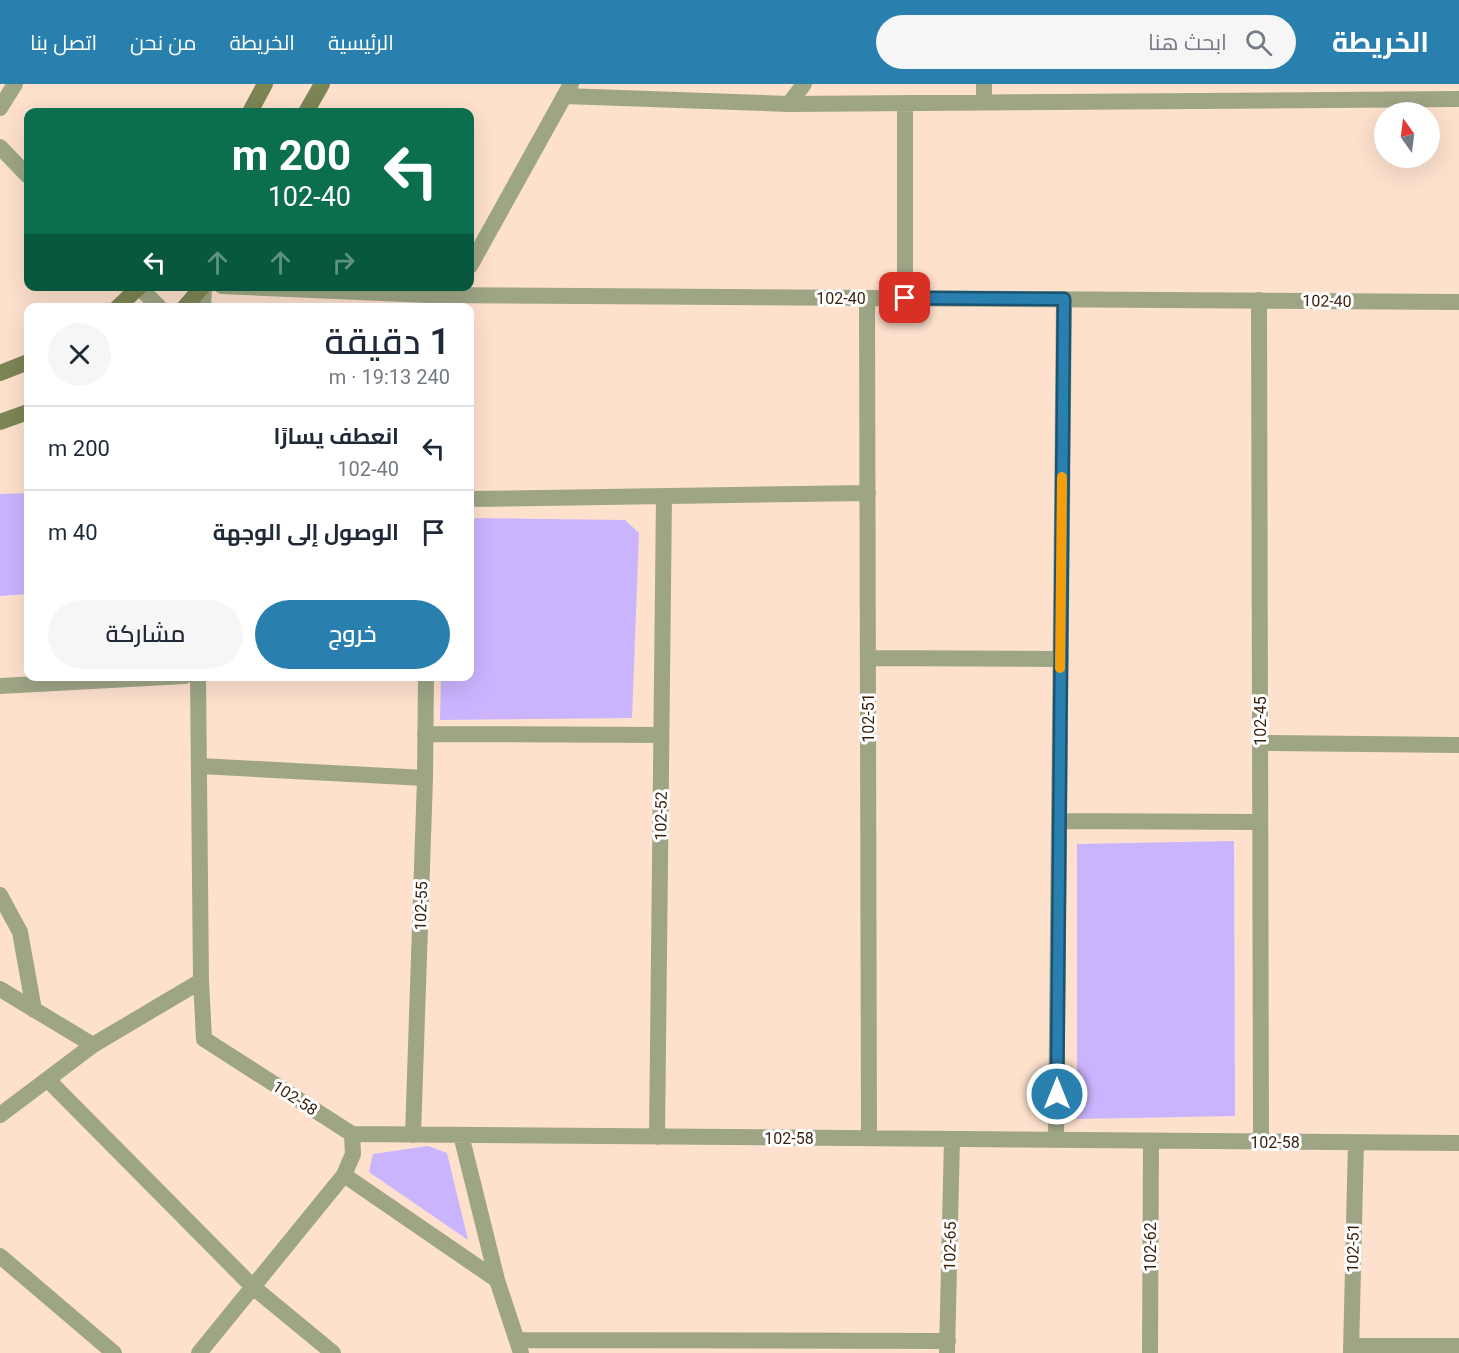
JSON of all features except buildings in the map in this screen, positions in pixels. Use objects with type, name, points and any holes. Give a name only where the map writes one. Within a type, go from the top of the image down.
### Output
[{"type":"main road","points":[[252,108],[266,84]]},
{"type":"main road","points":[[308,108],[322,84]]},
{"type":"main road","points":[[122,303],[135,291]]},
{"type":"main road","points":[[188,303],[199,291]]},
{"type":"main road","points":[[0,373],[24,364]]},
{"type":"main road","points":[[0,422],[24,413]]},
{"type":"street","points":[[0,108],[15,84]]},
{"type":"street","points":[[789,104],[804,84]]},
{"type":"street","points":[[984,84],[984,102]]},
{"type":"street","points":[[474,259],[567,90],[789,104],[984,102],[1182,92],[1386,91],[1459,99]]},
{"type":"street","points":[[905,103],[905,298]]},
{"type":"street","points":[[0,147],[24,172]]},
{"type":"street","points":[[143,291],[154,303]]},
{"type":"street","name":"102-40","points":[[291,291],[428,301],[456,291],[867,298],[1459,302]]},
{"type":"street","name":"102-51","points":[[867,298],[869,1138]]},
{"type":"street","points":[[1056,1140],[1064,299]]},
{"type":"street","name":"102-45","points":[[1259,300],[1261,1142]]},
{"type":"street","points":[[474,499],[868,493]]},
{"type":"street","name":"102-52","points":[[657,1137],[664,496]]},
{"type":"street","points":[[868,658],[1060,659]]},
{"type":"street","points":[[0,686],[92,681]]},
{"type":"street","points":[[0,1115],[93,1045],[201,981],[198,681]]},
{"type":"street","name":"102-55","points":[[413,1135],[425,778],[426,681]]},
{"type":"street","points":[[425,734],[662,735]]},
{"type":"street","points":[[1260,743],[1459,745]]},
{"type":"street","points":[[200,766],[425,778]]},
{"type":"street","points":[[1059,820],[1260,822]]},
{"type":"street","points":[[0,895],[20,932],[34,1010]]},
{"type":"street","name":"102-58","points":[[201,981],[204,1039],[352,1134],[1459,1143]]},
{"type":"street","points":[[0,990],[93,1045]]},
{"type":"street","points":[[48,1080],[254,1287],[333,1353]]},
{"type":"street","points":[[199,1353],[344,1176],[353,1154],[352,1134]]},
{"type":"street","points":[[461,1135],[497,1280],[519,1347],[947,1347]]},
{"type":"street","name":"102-65","points":[[947,1347],[952,1139]]},
{"type":"street","name":"102-62","points":[[1150,1353],[1151,1141]]},
{"type":"street","name":"102-51","points":[[1351,1349],[1356,1142]]},
{"type":"street","points":[[344,1176],[497,1280]]},
{"type":"street","points":[[0,1256],[114,1353]]},
{"type":"street","points":[[1351,1349],[1459,1346]]},
{"type":"shaded area","points":[[24,493],[24,594],[0,596],[0,494]]},
{"type":"shaded area","points":[[474,518],[625,520],[639,533],[632,718],[440,720],[441,681],[474,681]]},
{"type":"shaded area","points":[[1234,841],[1235,1116],[1077,1119],[1077,844]]},
{"type":"shaded area","points":[[428,1146],[447,1153],[468,1240],[369,1172],[373,1154]]},
{"type":"slow traffic","points":[[1060,668],[1062,477]]},
{"type":"route","points":[[905,298],[1064,299],[1057,1094]]}]
